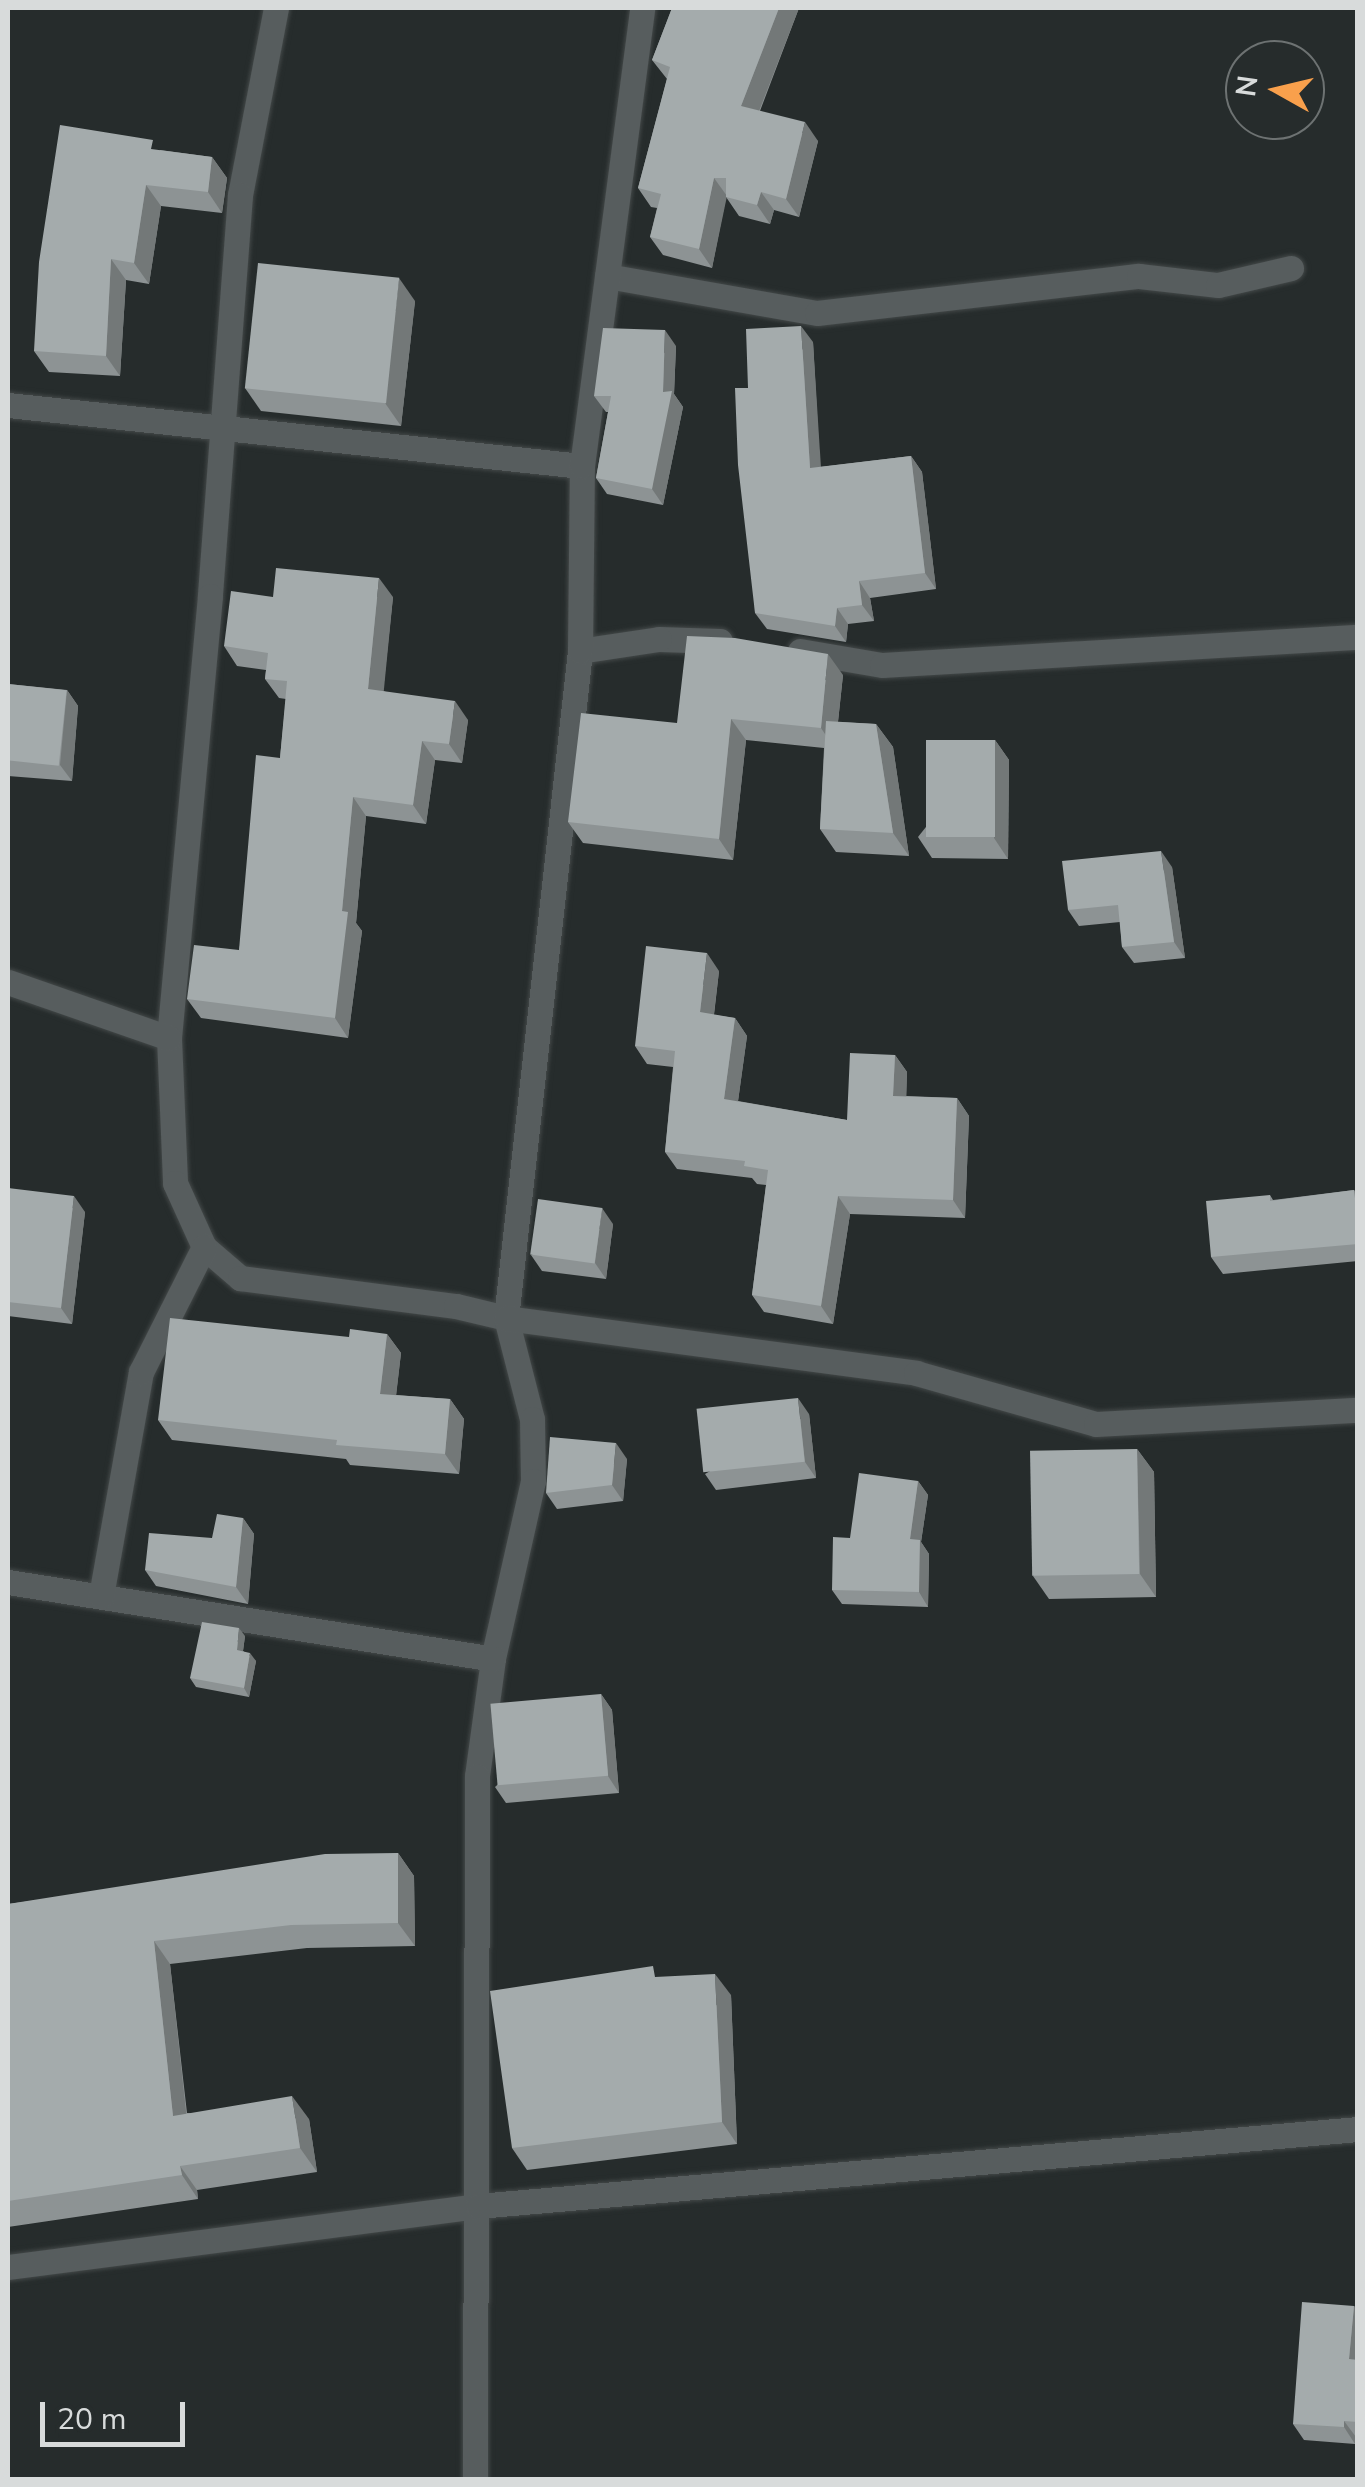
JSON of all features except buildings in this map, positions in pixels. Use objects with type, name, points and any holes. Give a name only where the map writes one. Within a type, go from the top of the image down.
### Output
[{"type":"street","points":[[276,8],[240,195],[169,1038],[175,1183],[204,1247],[240,1278],[916,1373],[1096,1424],[1358,1410]]},
{"type":"street","points":[[474,2480],[477,1776],[493,1659],[533,1481],[532,1419],[506,1318],[580,651],[582,466],[642,8]]},
{"type":"street","points":[[607,276],[816,313],[1139,276],[1218,285],[1290,268]]},
{"type":"street","points":[[8,405],[582,466]]},
{"type":"street","points":[[580,651],[659,638],[760,644],[882,665],[1358,637]]},
{"type":"street","points":[[8,982],[169,1038]]},
{"type":"street","points":[[101,1596],[141,1372],[204,1247]]},
{"type":"street","points":[[8,1582],[493,1659]]},
{"type":"street","points":[[8,2267],[478,2206],[1358,2128]]}]
